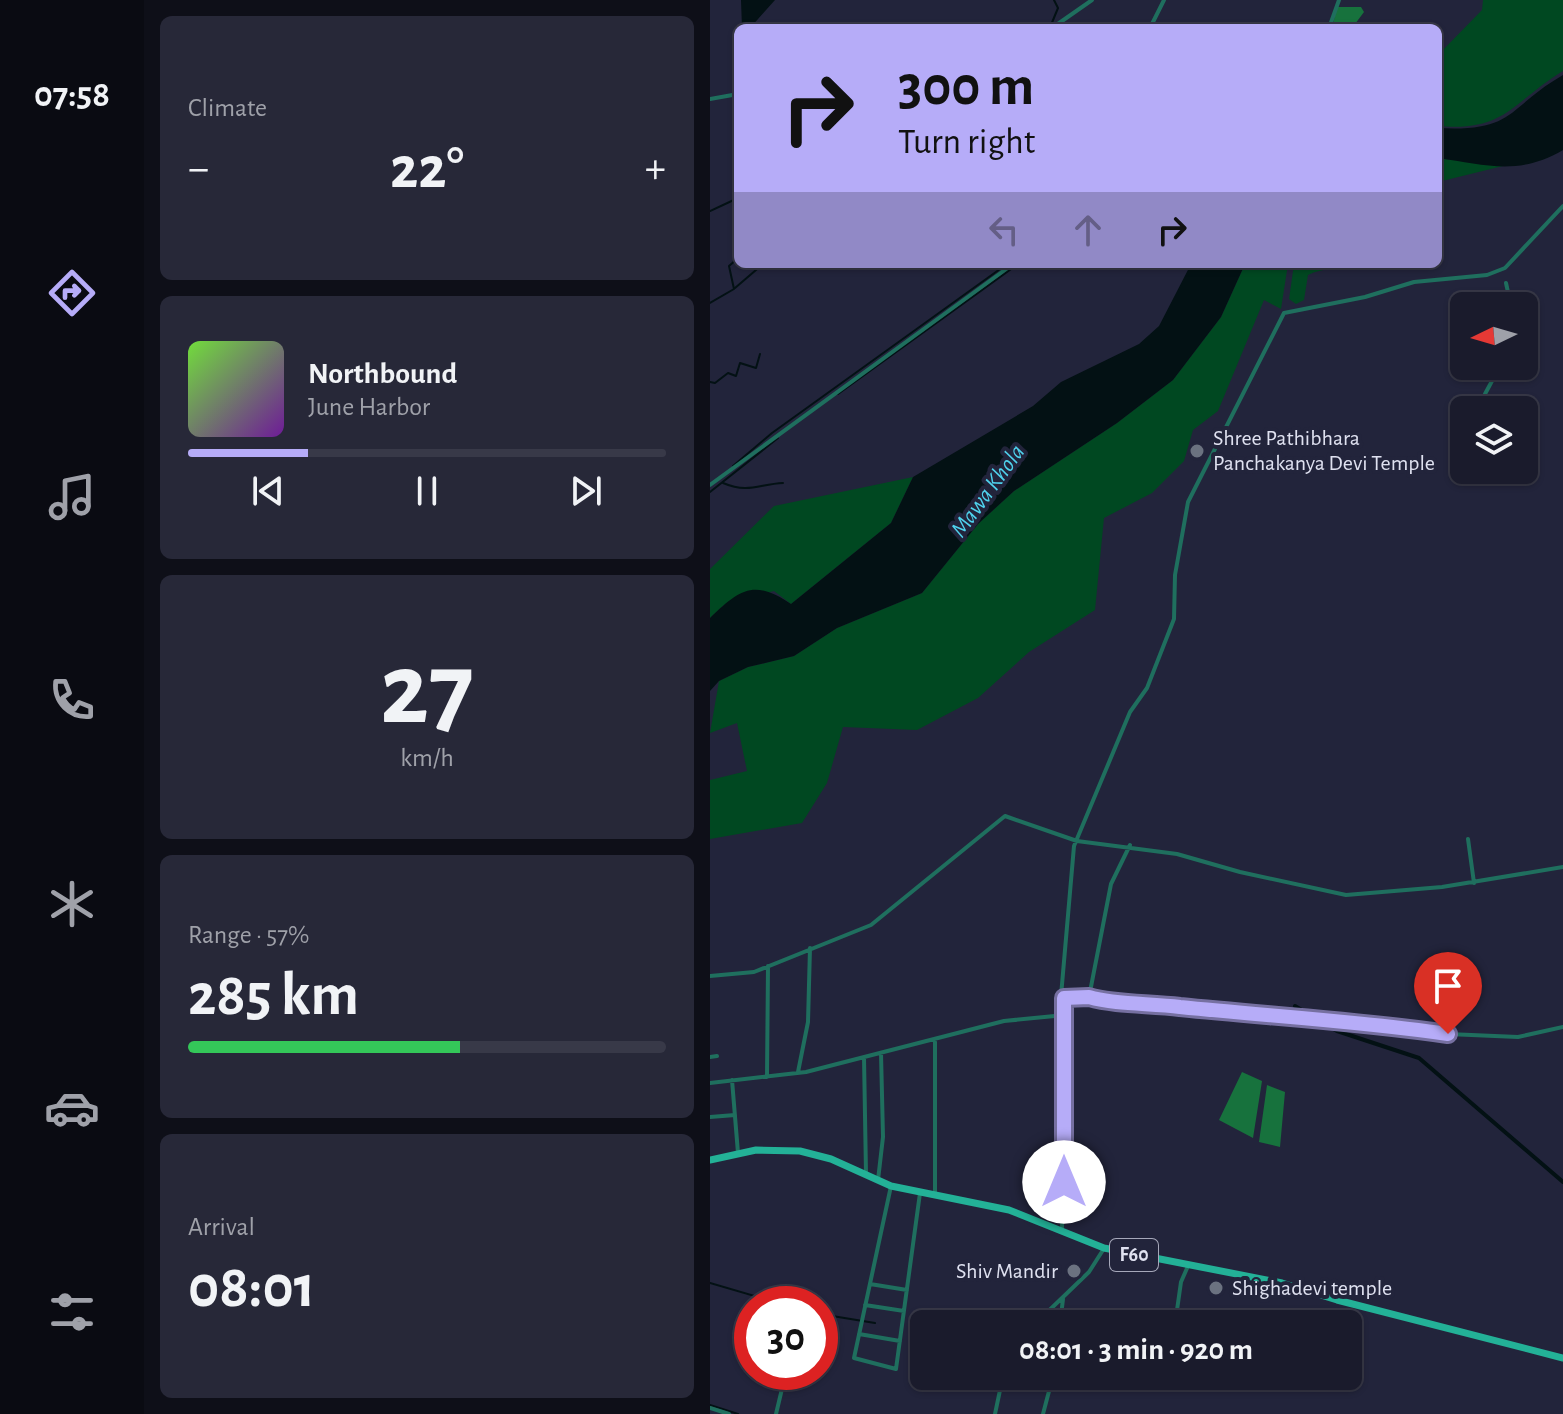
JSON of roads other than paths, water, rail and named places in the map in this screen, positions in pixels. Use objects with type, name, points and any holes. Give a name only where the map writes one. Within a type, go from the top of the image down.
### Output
[{"type":"main road","name":"F60","points":[[710,1160],[738,1153],[800,1151],[891,1186],[986,1203],[1104,1248],[1282,1283],[1563,1358]]},
{"type":"street","points":[[1058,24],[1092,0]]},
{"type":"street","points":[[1152,24],[1164,0]]},
{"type":"street","points":[[1330,24],[1339,0]]},
{"type":"street","points":[[710,99],[734,95]]},
{"type":"street","points":[[1062,1231],[1065,1015],[1062,963],[1077,841],[1130,712],[1147,688],[1174,619],[1175,575],[1188,502],[1284,313],[1414,282],[1487,275],[1505,268],[1563,206]]},
{"type":"street","points":[[710,485],[1008,268]]},
{"type":"street","points":[[1506,283],[1508,292]]},
{"type":"street","points":[[710,976],[754,972],[871,925],[1005,816],[1077,841],[1130,845],[1346,895],[1474,883],[1563,867]]},
{"type":"street","points":[[1468,839],[1474,883]]},
{"type":"street","points":[[1089,997],[1111,884],[1130,845]]},
{"type":"street","points":[[798,1073],[808,1022],[810,948]]},
{"type":"street","points":[[767,1077],[768,966]]},
{"type":"street","points":[[1064,998],[1089,997],[1241,1015],[1320,1018],[1380,1028],[1457,1035],[1518,1037],[1563,1027]]},
{"type":"street","points":[[710,1083],[798,1073],[935,1042],[1004,1021],[1065,1015]]},
{"type":"street","points":[[935,1042],[935,1195]]},
{"type":"street","points":[[878,1180],[883,1137],[881,1053]]},
{"type":"street","points":[[710,1057],[717,1056]]},
{"type":"street","points":[[864,1057],[866,1174]]},
{"type":"street","points":[[732,1080],[738,1153]]},
{"type":"street","points":[[710,1117],[735,1115]]},
{"type":"street","points":[[891,1186],[854,1358],[896,1369],[920,1193]]},
{"type":"street","points":[[1051,1310],[1089,1272],[1104,1248]]},
{"type":"street","points":[[1177,1310],[1181,1282],[1188,1266]]},
{"type":"street","points":[[870,1284],[907,1290]]},
{"type":"street","points":[[1062,1310],[1064,1298]]},
{"type":"street","points":[[865,1305],[904,1311]]},
{"type":"street","points":[[859,1334],[900,1341]]},
{"type":"street","points":[[776,1414],[782,1390]]},
{"type":"street","points":[[995,1414],[1000,1390]]},
{"type":"street","points":[[1043,1414],[1049,1390]]},
{"type":"street","points":[[713,1410],[729,1414]]},
{"type":"water","points":[[741,0],[775,0],[754,24],[742,24]]},
{"type":"water","points":[[1563,75],[1563,150],[1517,166],[1442,159],[1442,128],[1497,122]]},
{"type":"water","name":"Mawa Khola","points":[[1189,268],[1243,268],[1221,317],[1173,380],[1117,423],[1014,491],[978,524],[922,593],[837,628],[794,656],[748,667],[719,681],[710,691],[710,618],[730,600],[739,594],[757,590],[778,596],[791,604],[891,523],[913,477],[1033,406],[1061,382],[1139,344],[1159,326]]},
{"type":"waterway","points":[[1051,24],[1058,8],[1054,0]]},
{"type":"waterway","points":[[710,211],[734,200]]},
{"type":"waterway","points":[[710,303],[734,289],[729,266],[734,262]]},
{"type":"waterway","points":[[735,288],[758,268]]},
{"type":"waterway","points":[[733,466],[772,433],[1001,268]]},
{"type":"waterway","points":[[838,394],[1012,268]]},
{"type":"waterway","points":[[710,382],[715,383],[728,373],[736,376],[740,363],[756,368],[760,354]]},
{"type":"waterway","points":[[710,492],[778,438]]},
{"type":"waterway","points":[[723,483],[747,488],[783,483]]},
{"type":"waterway","points":[[1295,1006],[1337,1031],[1419,1058],[1563,1182]]},
{"type":"waterway","points":[[710,1283],[734,1290]]},
{"type":"waterway","points":[[838,1317],[875,1323]]},
{"type":"waterway","points":[[710,1405],[738,1414]]},
{"type":"place","name":"Shree Pathibhara Panchakanya Devi Temple","points":[[1197,451]]},
{"type":"place","name":"Shiv Mandir","points":[[1074,1271]]},
{"type":"place","name":"Shighadevi temple","points":[[1216,1288]]}]
